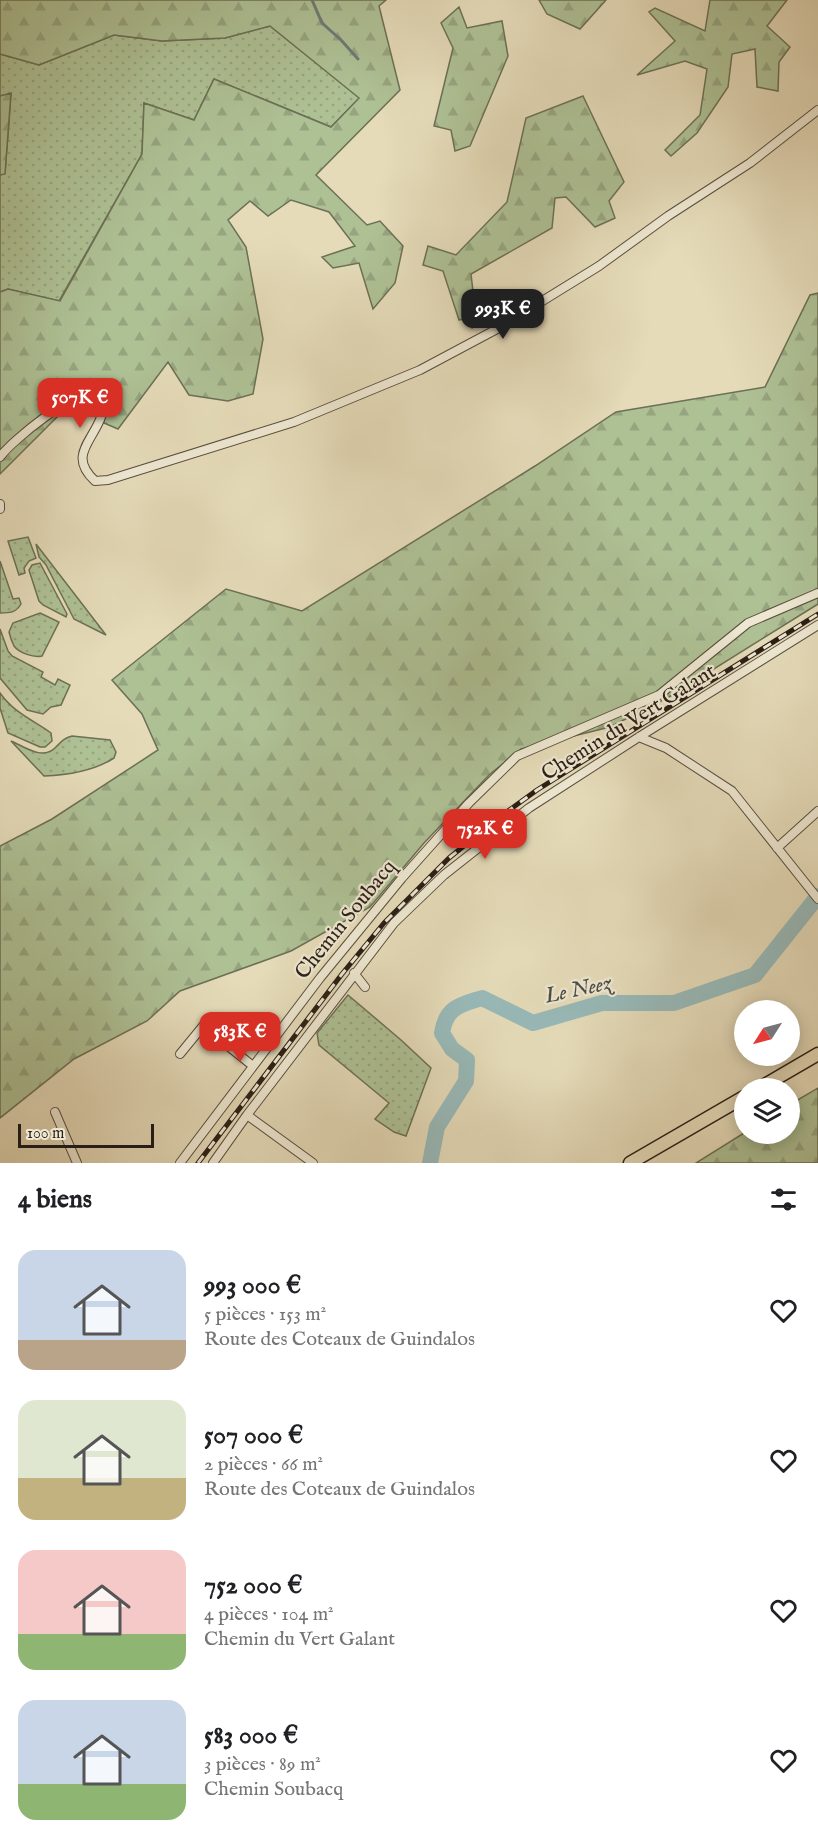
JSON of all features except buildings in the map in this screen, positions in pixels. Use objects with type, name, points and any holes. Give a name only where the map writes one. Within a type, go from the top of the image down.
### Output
[{"type":"main road","points":[[777,1078],[818,1054]]},
{"type":"main road","points":[[630,1163],[734,1103]]},
{"type":"street","points":[[0,457],[7,447],[38,422],[80,394],[89,391],[95,392],[103,402],[101,417],[83,452],[82,461],[85,472],[95,481],[108,480],[294,422],[420,370],[496,329],[599,266],[668,216],[750,163],[818,110]]},
{"type":"street","points":[[0,504],[0,509]]},
{"type":"street","name":"Chemin Soubacq","points":[[180,1163],[321,978],[402,878],[469,803],[517,756],[660,695],[748,623],[818,593]]},
{"type":"street","name":"Chemin du Vert Galant","points":[[213,1163],[354,973],[394,923],[444,875],[529,808],[818,625]]},
{"type":"street","points":[[639,737],[666,748],[732,791],[818,899]]},
{"type":"street","points":[[777,848],[818,811]]},
{"type":"street","points":[[354,973],[365,987]]},
{"type":"street","points":[[180,1054],[203,1026],[253,1066]]},
{"type":"street","points":[[55,1112],[77,1163]]},
{"type":"street","points":[[247,1115],[313,1163]]},
{"type":"green space","points":[[0,0],[386,0],[379,6],[400,90],[316,175],[367,225],[380,221],[403,246],[395,283],[373,309],[359,263],[333,268],[322,257],[355,246],[329,212],[291,200],[268,216],[250,201],[228,220],[246,247],[263,339],[253,394],[228,401],[189,395],[168,362],[118,429],[104,423],[102,391],[88,380],[66,408],[0,474],[0,292],[8,289],[60,301],[142,154],[144,103],[194,120],[214,79],[331,127],[359,98],[270,26],[225,38],[162,41],[114,35],[39,65],[0,54]]},
{"type":"green space","points":[[539,0],[606,0],[580,29],[547,14]]},
{"type":"green space","points":[[710,0],[787,0],[767,26],[790,47],[779,62],[778,91],[757,87],[755,49],[732,54],[728,87],[697,133],[671,156],[665,150],[700,115],[707,69],[685,61],[637,75],[675,41],[649,12],[655,8],[705,31]]},
{"type":"green space","points":[[459,7],[467,28],[502,21],[508,56],[470,146],[455,151],[451,130],[434,126],[453,48],[441,23]]},
{"type":"green space","points":[[270,26],[360,98],[331,127],[214,79],[194,120],[144,103],[142,154],[59,301],[8,289],[0,292],[0,175],[5,173],[11,94],[0,96],[0,54],[39,65],[114,35],[162,41],[225,38]]},
{"type":"green space","points":[[11,93],[5,174],[0,175],[0,96]]},
{"type":"green space","points":[[583,96],[624,182],[609,201],[615,218],[595,227],[566,197],[555,198],[552,228],[471,274],[477,325],[472,328],[466,319],[459,320],[443,271],[423,265],[428,246],[456,255],[507,202],[526,118]]},
{"type":"green space","points":[[818,293],[818,604],[669,697],[610,727],[521,749],[489,775],[424,843],[370,907],[291,951],[180,991],[147,1021],[74,1059],[0,1118],[0,846],[52,819],[158,750],[142,714],[112,680],[226,589],[302,611],[535,466],[616,412],[765,387],[810,295]]},
{"type":"green space","points":[[28,537],[36,558],[29,561],[24,568],[25,573],[19,575],[8,541]]},
{"type":"green space","points":[[36,544],[106,635],[74,619],[46,565],[39,557]]},
{"type":"green space","points":[[0,561],[13,599],[19,598],[21,604],[15,611],[9,613],[0,613]]},
{"type":"green space","points":[[40,563],[67,614],[66,617],[39,601],[29,570],[32,565]]},
{"type":"green space","points":[[40,613],[59,622],[42,656],[23,653],[16,649],[9,632],[13,623]]},
{"type":"green space","points":[[0,629],[12,656],[43,672],[41,677],[55,685],[58,679],[70,685],[61,705],[51,707],[43,714],[27,710],[0,678]]},
{"type":"green space","points":[[0,693],[18,711],[51,733],[52,741],[45,747],[40,747],[8,733],[0,708]]},
{"type":"green space","points":[[72,736],[110,740],[116,752],[114,758],[80,771],[44,776],[11,741],[34,752],[45,753]]},
{"type":"green space","points":[[348,995],[431,1068],[406,1136],[394,1132],[375,1119],[389,1103],[319,1045],[317,1033]]},
{"type":"green space","points":[[818,1088],[818,1163],[696,1163],[734,1139],[734,1144],[800,1144],[800,1099]]},
{"type":"waterway","points":[[312,0],[322,23],[358,59]]},
{"type":"waterway","name":"Le Neez","points":[[430,1163],[437,1127],[466,1081],[467,1060],[452,1049],[442,1033],[447,1018],[455,1008],[482,998],[533,1023],[602,1003],[674,1003],[755,975],[818,896]]},
{"type":"railway","points":[[198,1163],[342,974],[384,923],[449,858],[537,790],[818,614]]}]
